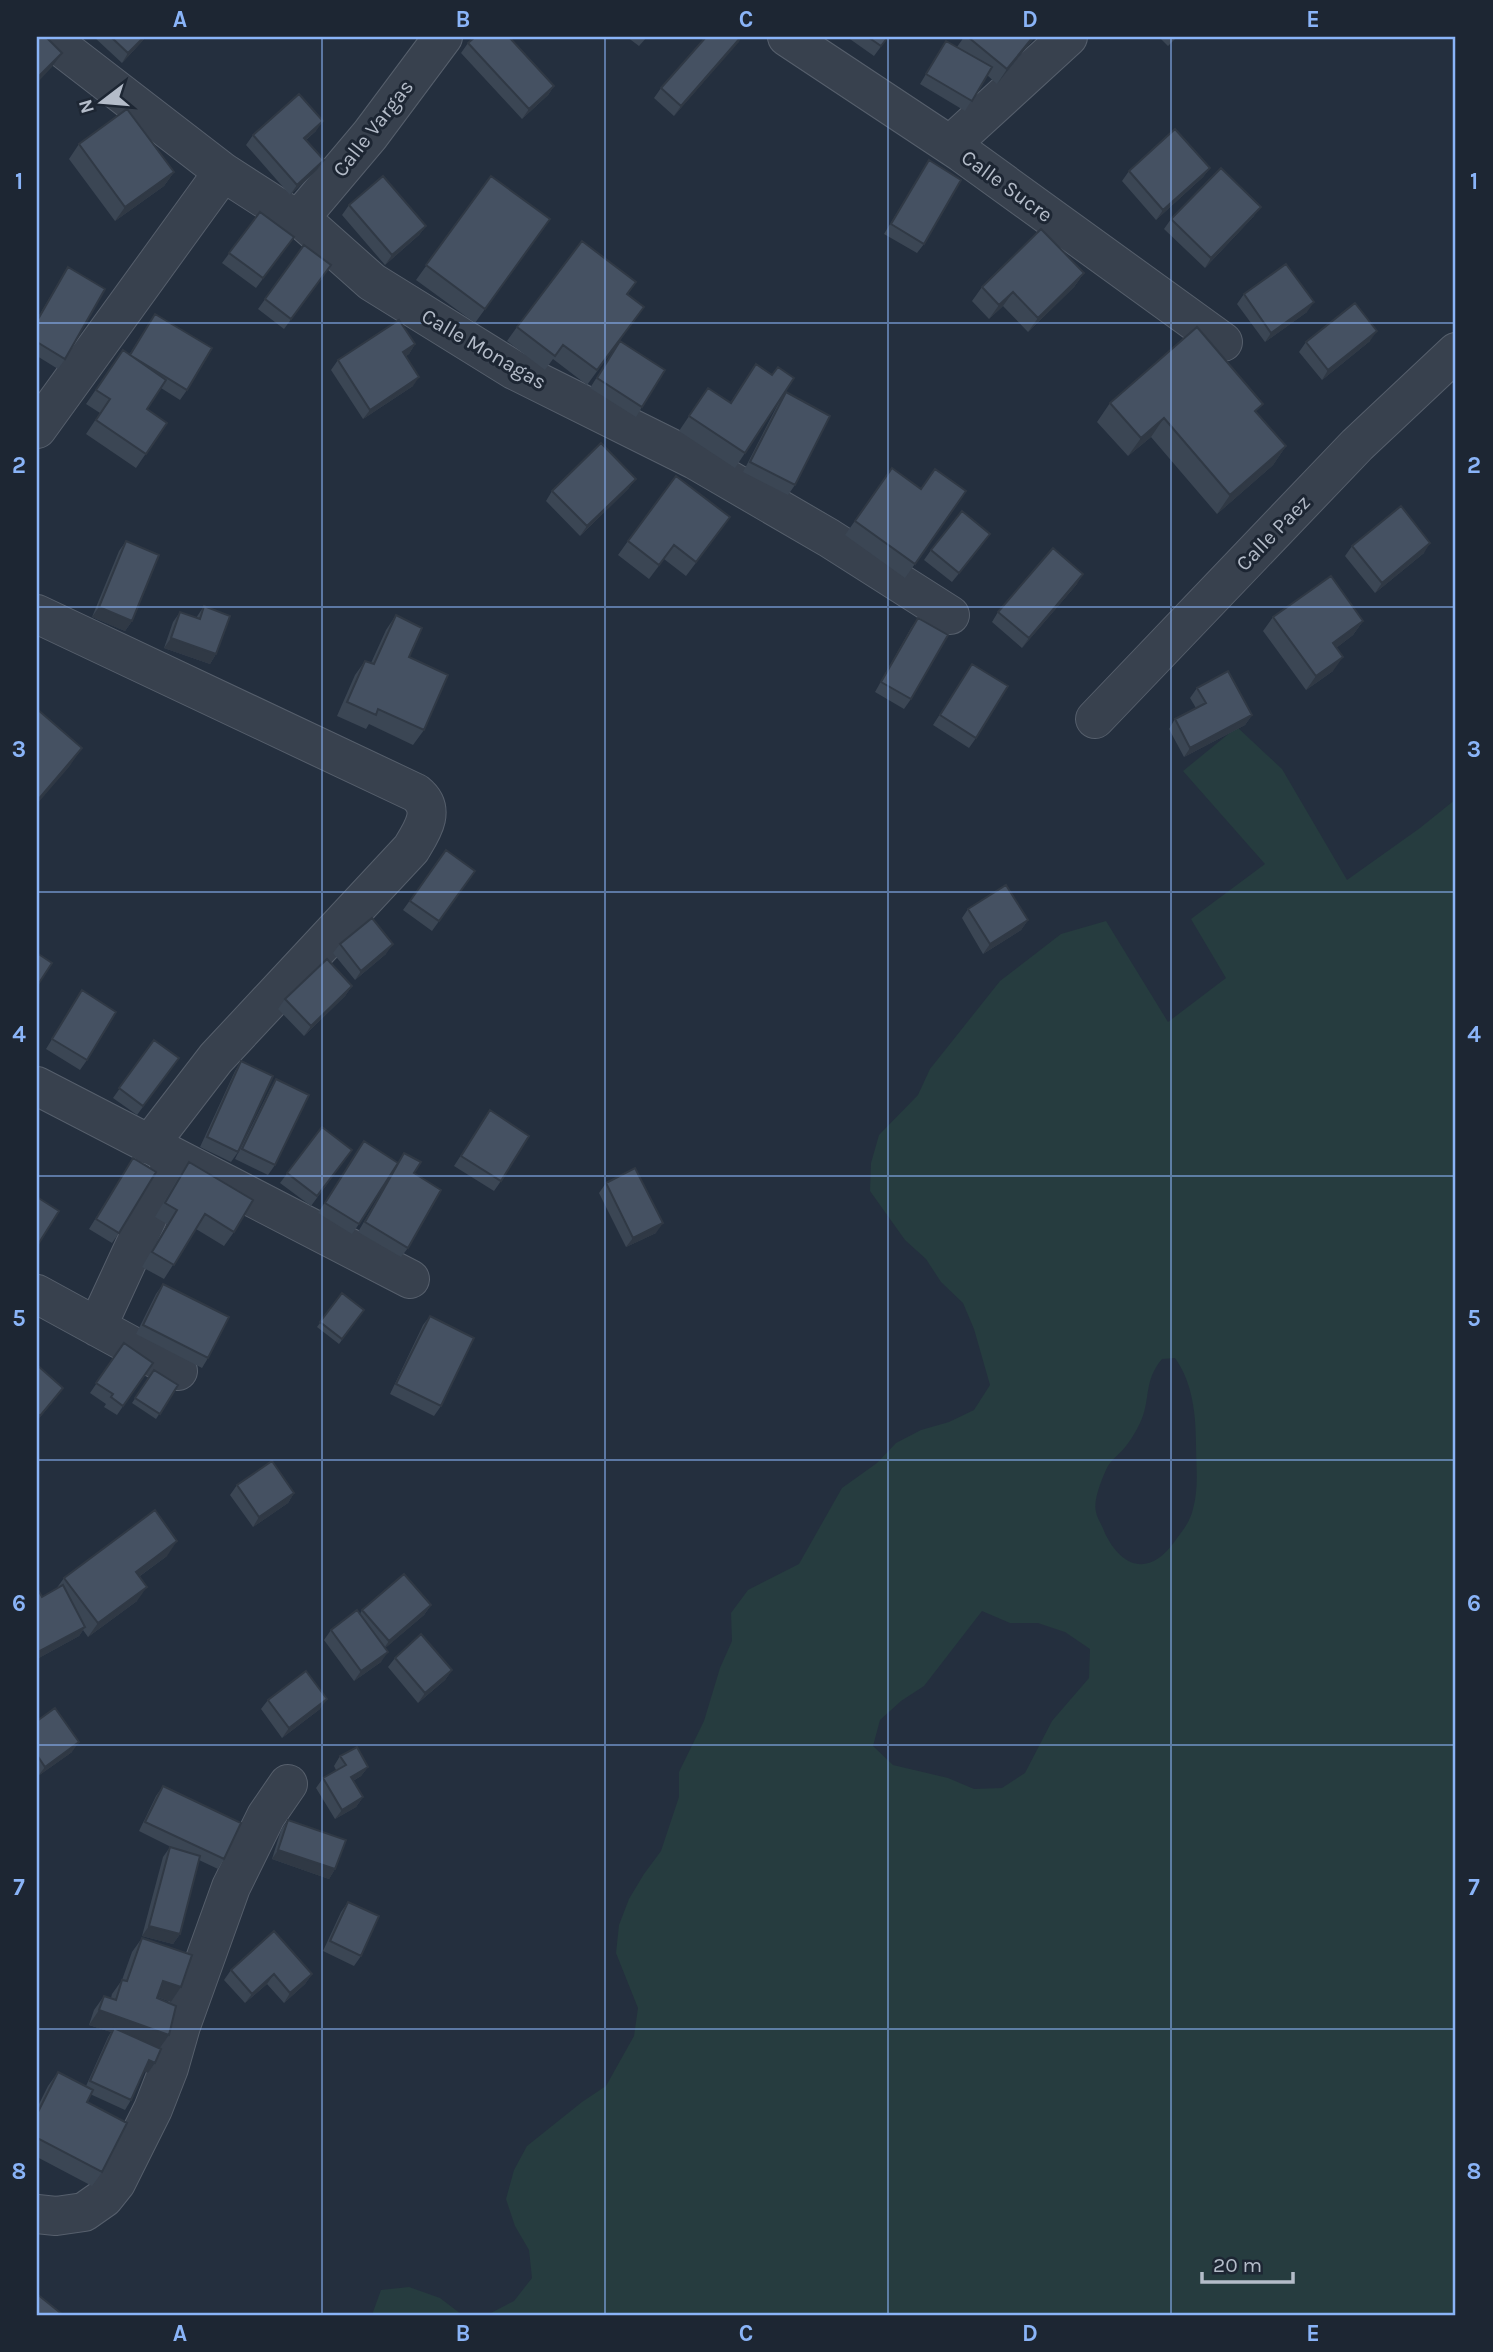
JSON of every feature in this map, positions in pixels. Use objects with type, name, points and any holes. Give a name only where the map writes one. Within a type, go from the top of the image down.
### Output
[{"type":"street","name":"Calle Monagas","points":[[48,37],[223,172],[285,212],[300,218],[372,282],[514,370],[695,460],[829,538],[950,615]]},
{"type":"street","name":"Calle Vargas","points":[[300,218],[370,135],[443,37]]},
{"type":"street","name":"Calle Sucre","points":[[787,37],[950,145],[1223,342]]},
{"type":"street","points":[[950,145],[1068,37]]},
{"type":"street","points":[[37,429],[223,172]]},
{"type":"street","name":"Calle Paez","points":[[1095,719],[1357,446],[1456,352]]},
{"type":"street","points":[[37,614],[416,793],[426,804],[426,823],[411,849],[216,1058],[162,1152],[97,1327]]},
{"type":"street","points":[[37,1086],[410,1279]]},
{"type":"street","points":[[37,1294],[178,1371]]},
{"type":"street","points":[[37,2214],[56,2216],[84,2212],[104,2198],[116,2183],[153,2109],[169,2068],[181,2026],[231,1886],[266,1816],[288,1784]]},
{"type":"green space","points":[[1237,727],[1282,769],[1347,880],[1456,799],[1456,2315],[372,2315],[381,2290],[409,2287],[440,2298],[461,2314],[489,2314],[514,2301],[532,2278],[529,2250],[515,2226],[506,2199],[514,2170],[527,2146],[606,2086],[634,2036],[638,2008],[616,1953],[619,1925],[629,1899],[661,1851],[679,1797],[679,1772],[704,1721],[720,1668],[732,1641],[731,1613],[748,1590],[799,1564],[842,1488],[877,1463],[896,1443],[921,1430],[949,1422],[974,1410],[990,1385],[974,1329],[963,1303],[941,1282],[926,1259],[905,1240],[870,1191],[871,1163],[879,1135],[918,1095],[930,1069],[1000,981],[1061,934],[1106,921],[1168,1022],[1226,978],[1191,919],[1265,864],[1183,771]],"holes":[[[1175,1358],[1190,1389],[1194,1411],[1197,1477],[1195,1501],[1188,1522],[1165,1552],[1156,1560],[1136,1564],[1119,1554],[1111,1544],[1095,1507],[1108,1466],[1128,1444],[1140,1423],[1156,1367],[1162,1359]],[[982,1611],[1010,1623],[1038,1623],[1065,1632],[1090,1649],[1089,1678],[1052,1721],[1025,1773],[1002,1788],[974,1789],[948,1778],[893,1765],[873,1746],[880,1720],[901,1701],[924,1686]]]},
{"type":"building","points":[[37,37],[46,37],[62,53],[37,78]]},
{"type":"building","points":[[111,37],[144,37],[128,53]]},
{"type":"building","points":[[475,37],[509,37],[554,86],[529,109],[468,43]]},
{"type":"building","points":[[706,37],[741,37],[681,106],[661,88]]},
{"type":"building","points":[[868,37],[888,37],[881,46]]},
{"type":"building","points":[[968,37],[1033,37],[1007,69]]},
{"type":"building","points":[[946,41],[992,67],[972,101],[926,74]]},
{"type":"building","points":[[299,94],[323,121],[304,138],[324,160],[297,185],[253,135]]},
{"type":"building","points":[[127,109],[174,172],[125,207],[79,144]]},
{"type":"building","points":[[1175,129],[1210,168],[1163,210],[1129,171]]},
{"type":"building","points":[[929,160],[961,180],[924,244],[891,224]]},
{"type":"building","points":[[1221,168],[1261,207],[1211,258],[1171,219]]},
{"type":"building","points":[[383,176],[426,226],[392,255],[349,205]]},
{"type":"building","points":[[491,176],[550,219],[485,309],[426,265]]},
{"type":"building","points":[[260,212],[294,237],[263,278],[229,253]]},
{"type":"building","points":[[1041,229],[1084,273],[1038,318],[1013,292],[999,305],[982,287]]},
{"type":"building","points":[[582,241],[636,282],[627,294],[644,307],[597,370],[563,345],[555,356],[517,327]]},
{"type":"building","points":[[304,245],[331,265],[291,319],[265,299]]},
{"type":"building","points":[[1286,264],[1314,302],[1271,333],[1244,294]]},
{"type":"building","points":[[68,267],[105,289],[65,359],[37,342],[37,321]]},
{"type":"building","points":[[1355,303],[1377,331],[1328,370],[1306,342]]},
{"type":"building","points":[[155,314],[212,348],[187,390],[130,355]]},
{"type":"building","points":[[399,320],[415,344],[403,352],[419,377],[370,410],[338,360]]},
{"type":"building","points":[[1197,327],[1263,404],[1255,411],[1286,446],[1230,495],[1164,418],[1141,438],[1110,403]]},
{"type":"building","points":[[620,341],[665,370],[642,407],[597,378]]},
{"type":"building","points":[[123,350],[166,380],[147,409],[167,423],[146,454],[96,420],[110,399],[96,390]]},
{"type":"building","points":[[756,364],[772,375],[778,367],[794,378],[745,453],[689,416],[708,388],[731,403]]},
{"type":"building","points":[[786,392],[830,416],[795,485],[750,462]]},
{"type":"building","points":[[601,443],[636,479],[587,526],[552,491]]},
{"type":"building","points":[[892,468],[921,489],[935,469],[966,491],[915,564],[855,521]]},
{"type":"building","points":[[676,476],[730,517],[696,562],[674,545],[659,565],[628,541]]},
{"type":"building","points":[[1401,506],[1430,543],[1382,583],[1352,546]]},
{"type":"building","points":[[962,511],[990,534],[959,573],[931,550]]},
{"type":"building","points":[[126,541],[159,555],[132,621],[99,607]]},
{"type":"building","points":[[1053,548],[1083,574],[1029,638],[998,612]]},
{"type":"building","points":[[1331,576],[1363,621],[1333,643],[1343,657],[1316,676],[1273,617]]},
{"type":"building","points":[[204,606],[230,616],[216,654],[171,638],[180,612],[200,619]]},
{"type":"building","points":[[396,615],[422,628],[409,657],[448,675],[424,730],[378,709],[376,715],[347,702],[365,661],[374,664]]},
{"type":"building","points":[[918,618],[948,635],[911,699],[881,682]]},
{"type":"building","points":[[972,664],[1008,686],[976,738],[940,715]]},
{"type":"building","points":[[1228,671],[1252,715],[1190,748],[1175,719],[1206,703],[1197,688]]},
{"type":"building","points":[[37,709],[82,748],[37,801]]},
{"type":"building","points":[[446,850],[475,871],[439,921],[410,901]]},
{"type":"building","points":[[1006,885],[1028,920],[990,944],[968,909]]},
{"type":"building","points":[[372,918],[393,944],[361,971],[340,944]]},
{"type":"building","points":[[37,953],[52,963],[37,986]]},
{"type":"building","points":[[327,959],[352,986],[311,1026],[285,999]]},
{"type":"building","points":[[82,990],[116,1012],[87,1060],[52,1039]]},
{"type":"building","points":[[154,1040],[179,1058],[143,1106],[119,1088]]},
{"type":"building","points":[[241,1061],[273,1076],[238,1152],[207,1137]]},
{"type":"building","points":[[276,1079],[309,1095],[275,1165],[242,1149]]},
{"type":"building","points":[[490,1110],[529,1136],[501,1181],[461,1156]]},
{"type":"building","points":[[322,1127],[352,1150],[317,1196],[287,1173]]},
{"type":"building","points":[[364,1141],[398,1163],[359,1224],[325,1203]]},
{"type":"building","points":[[404,1153],[421,1162],[414,1173],[441,1190],[408,1248],[365,1222]]},
{"type":"building","points":[[133,1158],[156,1172],[119,1233],[96,1219]]},
{"type":"building","points":[[189,1162],[253,1200],[234,1232],[205,1214],[174,1265],[152,1252],[177,1210],[165,1203]]},
{"type":"building","points":[[635,1168],[663,1223],[633,1238],[606,1183]]},
{"type":"building","points":[[37,1197],[59,1211],[37,1246]]},
{"type":"building","points":[[163,1284],[229,1317],[208,1358],[143,1325]]},
{"type":"building","points":[[342,1293],[364,1310],[342,1339],[320,1322]]},
{"type":"building","points":[[430,1316],[474,1338],[441,1406],[396,1384]]},
{"type":"building","points":[[124,1343],[153,1363],[123,1406],[111,1397],[113,1394],[96,1383]]},
{"type":"building","points":[[37,1365],[63,1388],[40,1416],[37,1413]]},
{"type":"building","points":[[154,1370],[178,1385],[160,1414],[135,1398]]},
{"type":"building","points":[[272,1461],[294,1493],[259,1517],[237,1485]]},
{"type":"building","points":[[155,1510],[177,1541],[136,1572],[147,1587],[98,1623],[64,1578]]},
{"type":"building","points":[[404,1574],[431,1605],[389,1641],[362,1610]]},
{"type":"building","points":[[63,1585],[85,1627],[38,1652],[37,1588],[42,1597]]},
{"type":"building","points":[[357,1610],[388,1652],[361,1671],[331,1630]]},
{"type":"building","points":[[421,1634],[452,1670],[425,1693],[395,1658]]},
{"type":"building","points":[[306,1671],[327,1699],[289,1728],[268,1700]]},
{"type":"building","points":[[55,1708],[79,1742],[45,1767],[37,1755],[37,1721]]},
{"type":"building","points":[[357,1747],[368,1767],[351,1777],[363,1797],[342,1810],[323,1778],[346,1765],[340,1756]]},
{"type":"building","points":[[163,1786],[241,1823],[224,1859],[145,1822]]},
{"type":"building","points":[[288,1820],[346,1840],[335,1869],[278,1850]]},
{"type":"building","points":[[170,1847],[200,1856],[180,1934],[149,1926]]},
{"type":"building","points":[[348,1902],[379,1916],[361,1956],[330,1941]]},
{"type":"building","points":[[274,1931],[312,1974],[290,1993],[274,1974],[252,1994],[231,1970]]},
{"type":"building","points":[[142,1938],[192,1955],[181,1987],[163,1981],[157,1998],[176,2006],[169,2035],[99,2010],[104,1996],[116,2000],[122,1980],[127,1981]]},
{"type":"building","points":[[114,2028],[161,2049],[155,2063],[149,2060],[131,2100],[90,2081]]},
{"type":"building","points":[[58,2072],[93,2090],[87,2102],[127,2123],[102,2172],[37,2138],[37,2114]]},
{"type":"building","points":[[37,2294],[63,2315],[37,2315]]}]
